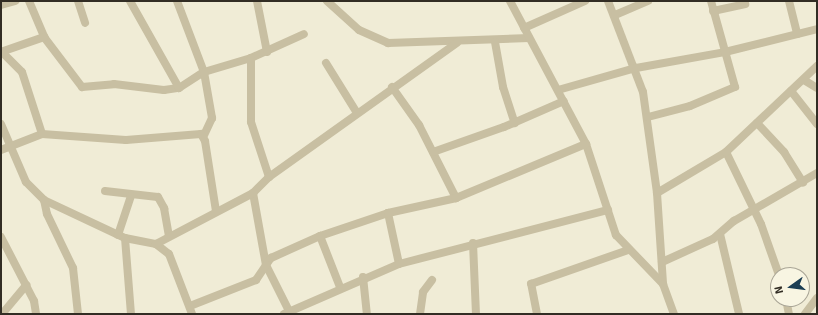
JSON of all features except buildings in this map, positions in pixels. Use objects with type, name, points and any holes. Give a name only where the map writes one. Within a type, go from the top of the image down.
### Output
[{"type":"street","points":[[1,5],[15,1]]},
{"type":"street","points":[[29,1],[44,37],[82,87],[114,84],[164,90],[179,88],[204,72],[267,52],[304,34]]},
{"type":"street","points":[[78,1],[85,23]]},
{"type":"street","points":[[130,1],[179,88]]},
{"type":"street","points":[[177,1],[204,72],[212,118],[204,135],[216,211]]},
{"type":"street","points":[[257,1],[267,52]]},
{"type":"street","points":[[326,1],[359,30],[388,43],[495,42],[529,38]]},
{"type":"street","points":[[510,1],[586,144],[616,235],[628,250],[663,284]]},
{"type":"street","points":[[524,28],[585,1]]},
{"type":"street","points":[[608,1],[636,68],[648,116],[657,193],[663,284],[674,314]]},
{"type":"street","points":[[615,15],[648,1]]},
{"type":"street","points":[[648,116],[732,90],[736,84],[725,52],[711,1]]},
{"type":"street","points":[[789,1],[797,34]]},
{"type":"street","points":[[714,11],[745,4]]},
{"type":"street","points":[[558,90],[636,68],[725,52],[817,29]]},
{"type":"street","points":[[42,134],[22,72],[1,52],[44,37]]},
{"type":"street","points":[[495,42],[503,87],[515,123]]},
{"type":"street","points":[[156,244],[216,211],[253,193],[269,177],[392,87],[457,43]]},
{"type":"street","points":[[251,58],[251,122],[269,177]]},
{"type":"street","points":[[326,63],[357,113]]},
{"type":"street","points":[[657,193],[726,152],[804,80],[817,66]]},
{"type":"street","points":[[804,80],[817,88]]},
{"type":"street","points":[[392,87],[433,152],[456,198]]},
{"type":"street","points":[[791,91],[817,124]]},
{"type":"street","points":[[433,152],[515,123],[564,101]]},
{"type":"street","points":[[757,123],[789,159],[803,183]]},
{"type":"street","points":[[1,124],[4,147],[26,182],[44,200],[122,236],[156,244],[169,254],[191,310],[256,280],[271,258],[320,236],[388,213],[456,198],[586,144]]},
{"type":"street","points":[[4,147],[42,134],[126,140],[204,135]]},
{"type":"street","points":[[726,152],[755,210],[776,267]]},
{"type":"street","points":[[662,262],[720,234],[755,210],[803,183],[817,173]]},
{"type":"street","points":[[105,191],[131,196],[158,197],[164,208],[169,236]]},
{"type":"street","points":[[253,193],[266,265],[286,313],[363,277],[399,264],[473,243],[608,210]]},
{"type":"street","points":[[131,196],[122,236],[131,314]]},
{"type":"street","points":[[44,200],[47,214],[73,268],[78,314]]},
{"type":"street","points":[[388,213],[399,264]]},
{"type":"street","points":[[720,234],[739,314]]},
{"type":"street","points":[[320,236],[340,288]]},
{"type":"street","points":[[2,241],[26,284],[36,314]]},
{"type":"street","points":[[473,243],[476,314]]},
{"type":"street","points":[[537,314],[532,284],[628,250]]},
{"type":"street","points":[[363,277],[367,314]]},
{"type":"street","points":[[420,314],[423,292],[432,280]]},
{"type":"street","points":[[2,314],[26,284]]},
{"type":"street","points":[[805,314],[817,298]]}]
